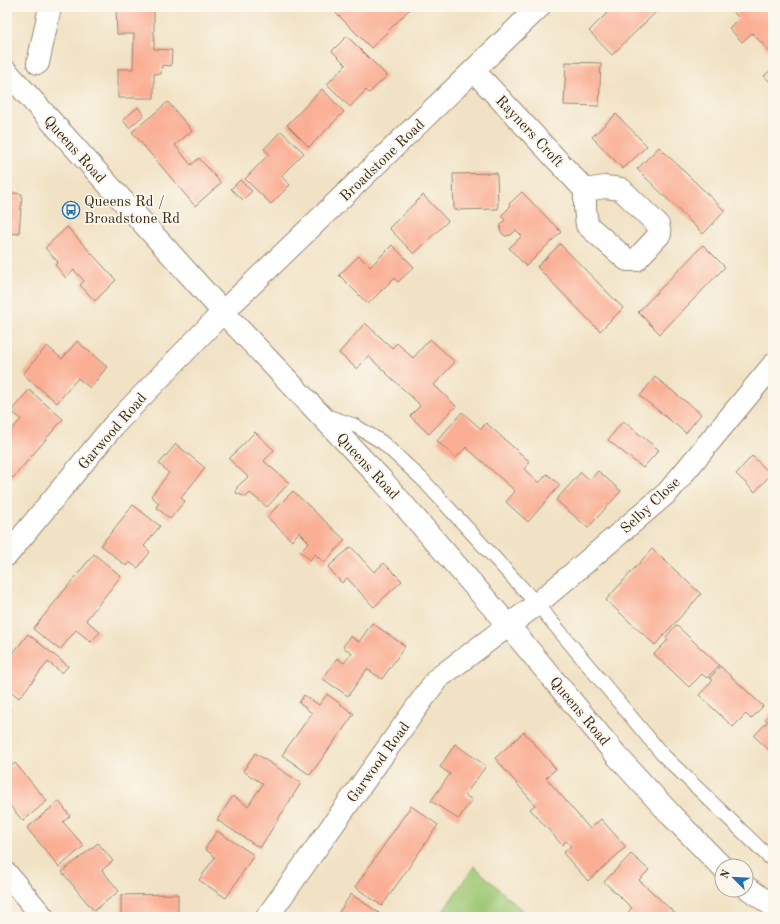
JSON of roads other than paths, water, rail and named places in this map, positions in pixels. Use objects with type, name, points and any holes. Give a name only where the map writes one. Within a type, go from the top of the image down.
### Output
[{"type":"street","points":[[38,63],[50,7]]},
{"type":"street","name":"Broadstone Road","points":[[223,312],[539,7]]},
{"type":"street","name":"Rayners Croft","points":[[474,71],[586,190]]},
{"type":"street","name":"Queens Road","points":[[7,72],[223,312],[382,480],[508,625],[618,757],[672,816],[714,858]]},
{"type":"street","name":"Garwood Road","points":[[7,555],[114,425],[223,312]]},
{"type":"street","name":"Selby Close","points":[[508,625],[537,604],[668,492],[773,365]]},
{"type":"street","name":"Garwood Road","points":[[267,917],[437,679],[508,625]]},
{"type":"street","points":[[7,874],[43,917]]},
{"type":"street","points":[[754,893],[773,906]]},
{"type":"lane","points":[[320,414],[354,424],[382,442],[422,479],[537,604],[662,754],[773,862]]},
{"type":"place","name":"Queens Rd / Broadstone Rd","points":[[71,210]]}]
